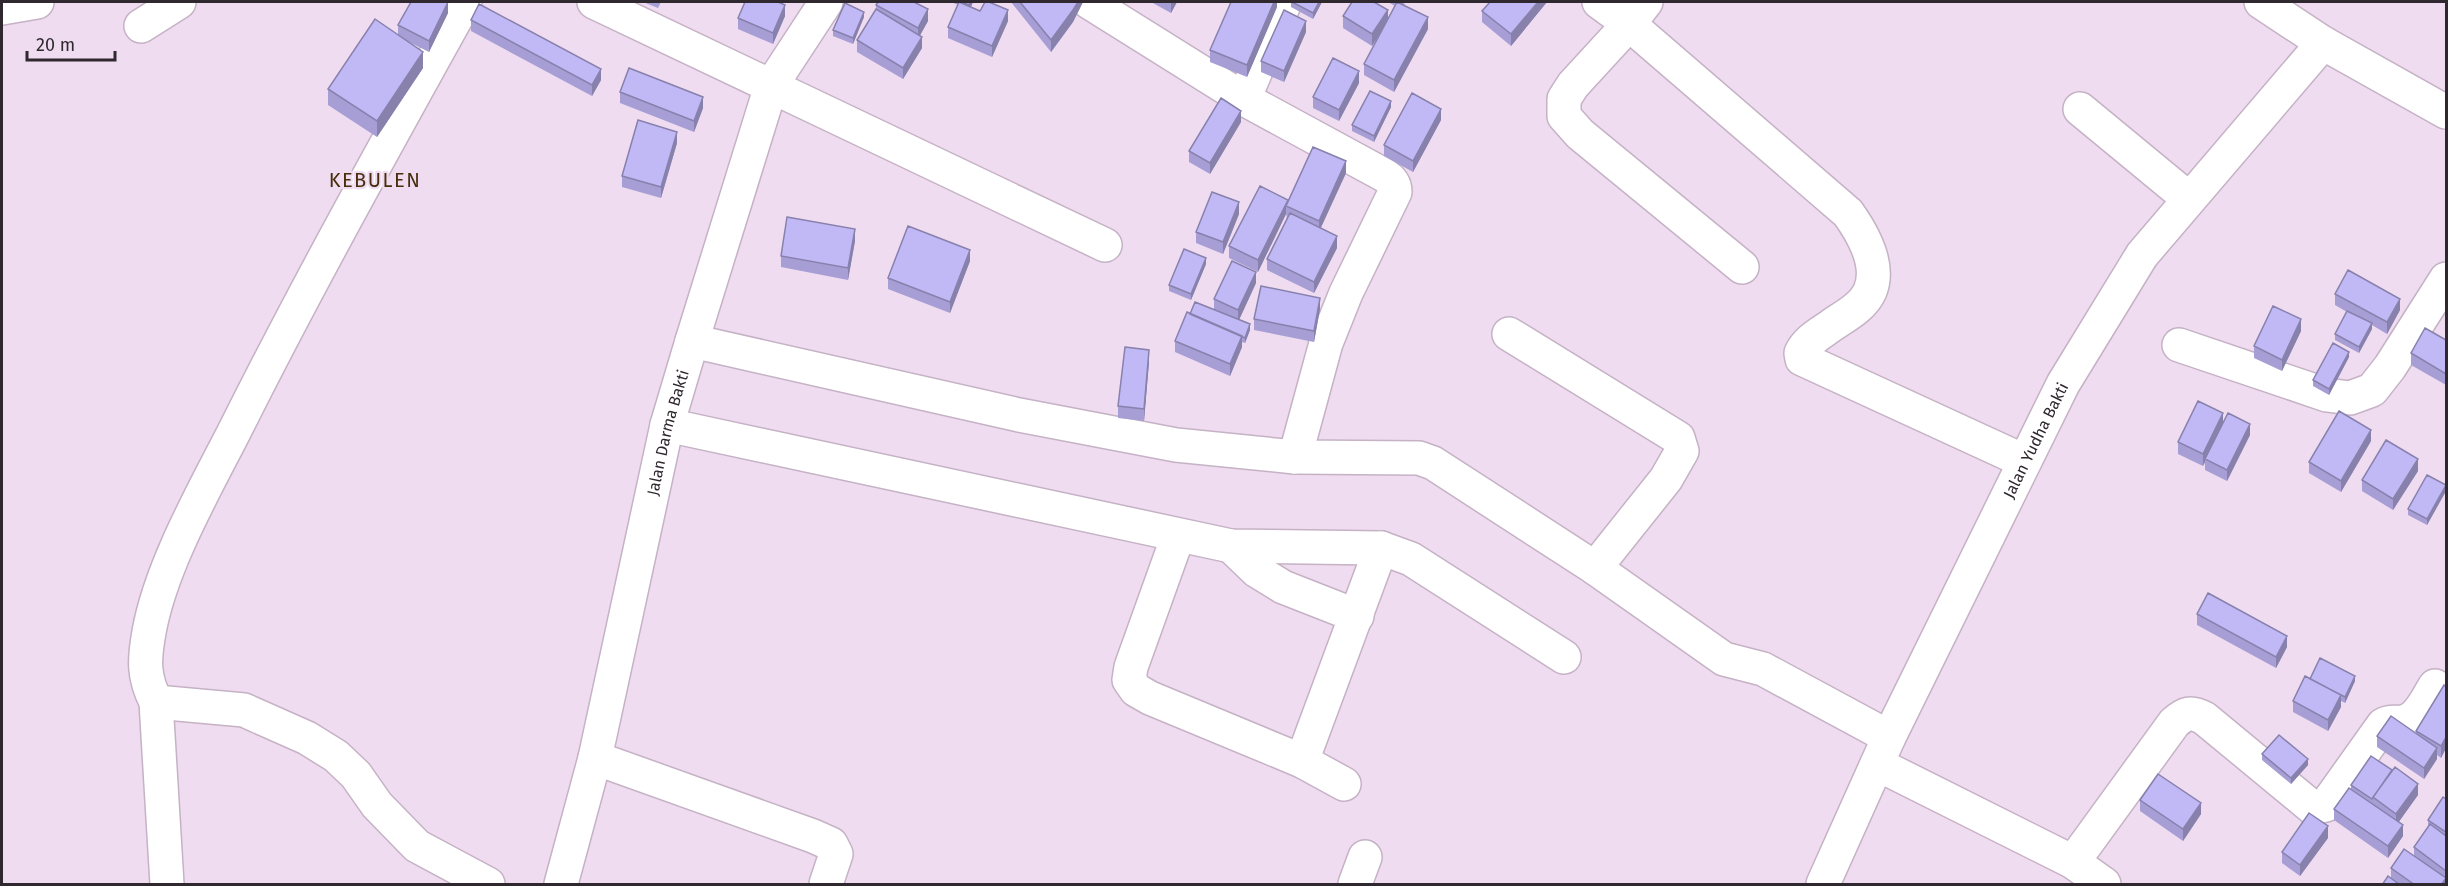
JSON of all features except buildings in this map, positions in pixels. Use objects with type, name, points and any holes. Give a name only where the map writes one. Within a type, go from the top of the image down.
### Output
[{"type":"street","points":[[2,8],[38,2]]},
{"type":"street","points":[[141,26],[180,2]]},
{"type":"street","points":[[167,885],[156,702],[147,686],[145,657],[149,630],[162,589],[185,530],[294,312],[465,2]]},
{"type":"street","points":[[594,2],[1105,245]]},
{"type":"street","name":"Jalan Darma Bakti","points":[[561,885],[595,758],[667,425],[692,341],[771,86],[826,2]]},
{"type":"street","points":[[1089,2],[1244,99],[1384,175],[1395,187],[1395,192],[1346,293],[1326,343],[1295,457]]},
{"type":"street","points":[[1244,99],[1285,2]]},
{"type":"street","points":[[1599,2],[1637,13],[1848,213],[1863,233],[1870,254],[1873,274],[1870,292],[1857,308],[1812,339],[1801,352],[1802,360],[2024,461]]},
{"type":"street","points":[[2261,2],[2324,43],[2446,112]]},
{"type":"street","points":[[1637,13],[1572,85],[1564,99],[1564,116],[1580,134],[1742,267]]},
{"type":"street","name":"Jalan Yudha Bakti","points":[[1823,885],[1883,751],[2063,384],[2142,255],[2324,43]]},
{"type":"street","points":[[2080,109],[2188,199]]},
{"type":"street","points":[[2179,345],[2327,395],[2350,398],[2372,390],[2390,367],[2446,279]]},
{"type":"street","points":[[1509,334],[1678,438],[1681,443],[1682,451],[1665,480],[1595,568]]},
{"type":"street","points":[[692,341],[1018,415],[1176,446],[1295,457],[1419,458],[1438,466],[1595,568],[1724,659],[1763,669],[1883,751],[2073,862],[2104,885]]},
{"type":"street","points":[[667,425],[1231,546],[1381,548],[1411,560],[1564,657]]},
{"type":"street","points":[[1178,536],[1131,667],[1129,680],[1136,690],[1150,698],[1302,761],[1344,784]]},
{"type":"street","points":[[1231,546],[1257,571],[1282,587],[1357,616]]},
{"type":"street","points":[[1302,761],[1381,548]]},
{"type":"street","points":[[2073,862],[2174,723],[2184,714],[2194,712],[2204,718],[2313,808],[2320,808],[2326,805],[2382,725],[2413,718],[2443,680]]},
{"type":"street","points":[[156,702],[244,710],[307,738],[336,756],[356,775],[377,805],[417,846],[488,885]]},
{"type":"street","points":[[595,758],[831,844],[836,854],[826,885]]},
{"type":"district","name":"KEBULEN","points":[[375,180]]}]
